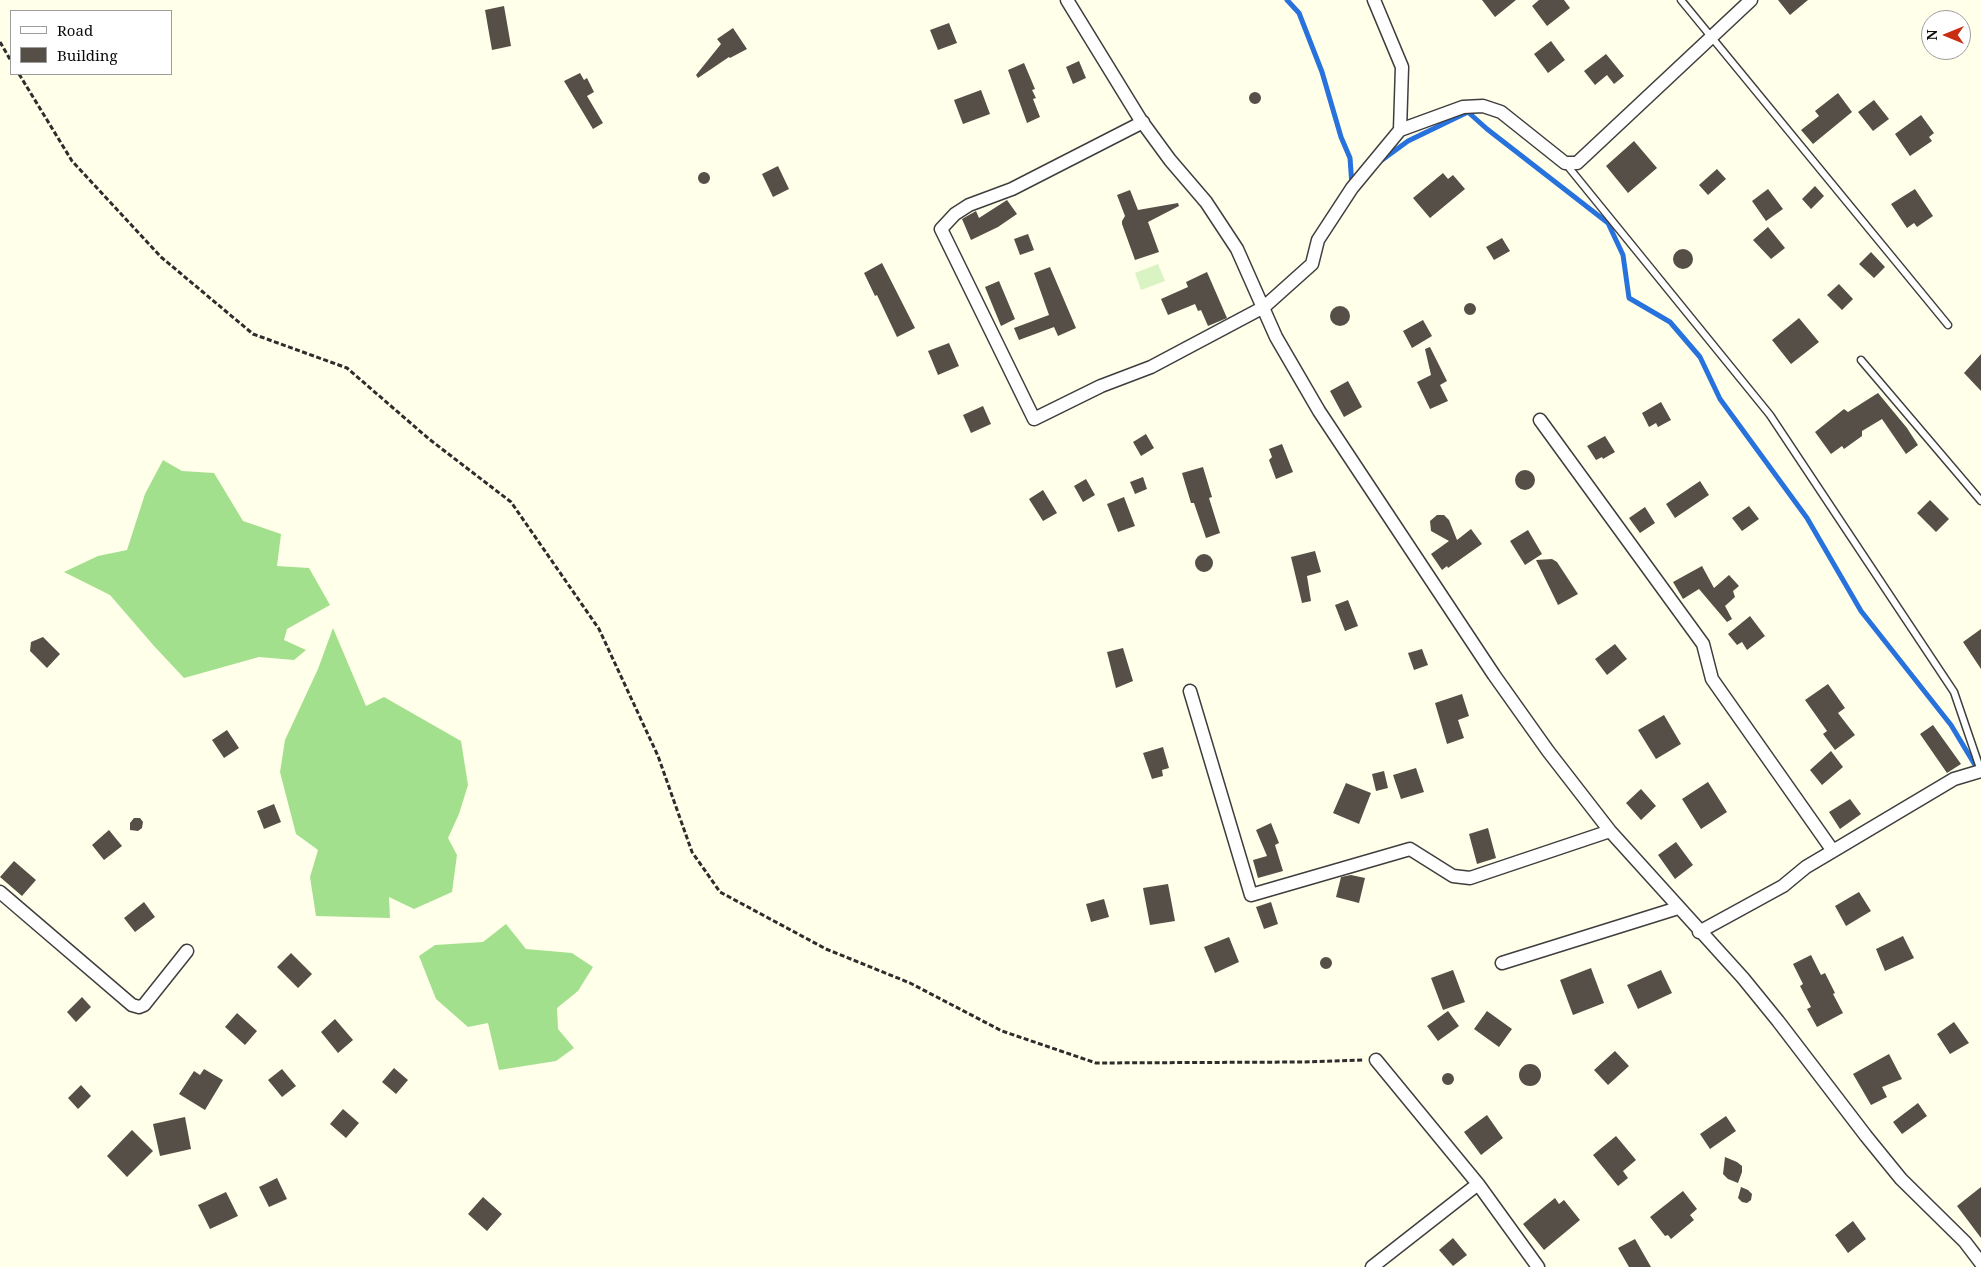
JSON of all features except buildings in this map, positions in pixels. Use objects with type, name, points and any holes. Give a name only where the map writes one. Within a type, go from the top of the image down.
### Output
[{"type":"street","points":[[1067,0],[1143,122],[1170,160],[1206,202],[1237,249],[1290,364],[1394,525],[1548,751],[1610,831],[1699,932],[1743,978],[1778,1020],[1901,1179],[1965,1242],[1981,1263]]},
{"type":"street","points":[[1374,0],[1402,67],[1400,130]]},
{"type":"street","points":[[1143,122],[1012,189],[969,205],[955,214],[941,229],[1034,420],[1101,386],[1151,366],[1264,308],[1312,264],[1318,240],[1352,188],[1400,130],[1463,107],[1482,106],[1501,112],[1565,163],[1577,162],[1751,0]]},
{"type":"street","points":[[1540,420],[1703,644],[1712,679],[1833,851]]},
{"type":"street","points":[[1190,691],[1251,895],[1410,848],[1453,876],[1470,878],[1610,831]]},
{"type":"street","points":[[1699,932],[1784,886],[1806,867],[1954,780],[1981,771]]},
{"type":"street","points":[[0,892],[132,1005],[139,1007],[144,1005],[187,952]]},
{"type":"street","points":[[1502,963],[1678,908]]},
{"type":"street","points":[[1376,1060],[1478,1184],[1538,1267]]},
{"type":"street","points":[[1372,1267],[1478,1184]]},
{"type":"lane","points":[[1681,0],[1948,325]]},
{"type":"lane","points":[[1565,163],[1770,415],[1954,692],[1981,771]]},
{"type":"lane","points":[[1861,360],[1981,501]]},
{"type":"path","points":[[0,42],[10,59]]},
{"type":"path","points":[[20,75],[72,161],[161,257],[253,334],[347,368],[429,439],[511,502],[599,629],[658,756],[692,852],[720,892],[826,949],[910,983],[1002,1031],[1096,1063],[1376,1060]]},
{"type":"green space","points":[[1158,264],[1165,281],[1141,290],[1135,273]]},
{"type":"green space","points":[[163,460],[182,471],[214,473],[243,521],[281,534],[277,566],[309,568],[330,605],[287,629],[284,640],[306,650],[294,660],[259,657],[184,678],[110,595],[64,572],[98,556],[127,550],[145,494]]},
{"type":"green space","points":[[333,628],[366,706],[384,697],[461,741],[468,785],[459,814],[448,838],[457,855],[452,892],[414,909],[389,897],[390,918],[316,916],[310,877],[318,850],[296,834],[280,772],[285,740],[318,669]]},
{"type":"green space","points":[[506,924],[526,949],[572,953],[593,967],[578,991],[557,1008],[558,1029],[574,1048],[556,1061],[499,1070],[488,1023],[468,1027],[436,999],[419,956],[435,945],[483,942]]},
{"type":"waterway","points":[[1287,0],[1299,13],[1322,72],[1341,137],[1350,158],[1352,186]]},
{"type":"waterway","points":[[1382,160],[1408,141],[1468,112],[1487,129],[1608,223],[1623,255],[1629,298],[1670,322],[1700,357],[1720,399],[1807,518],[1861,611],[1951,725],[1978,770]]}]
